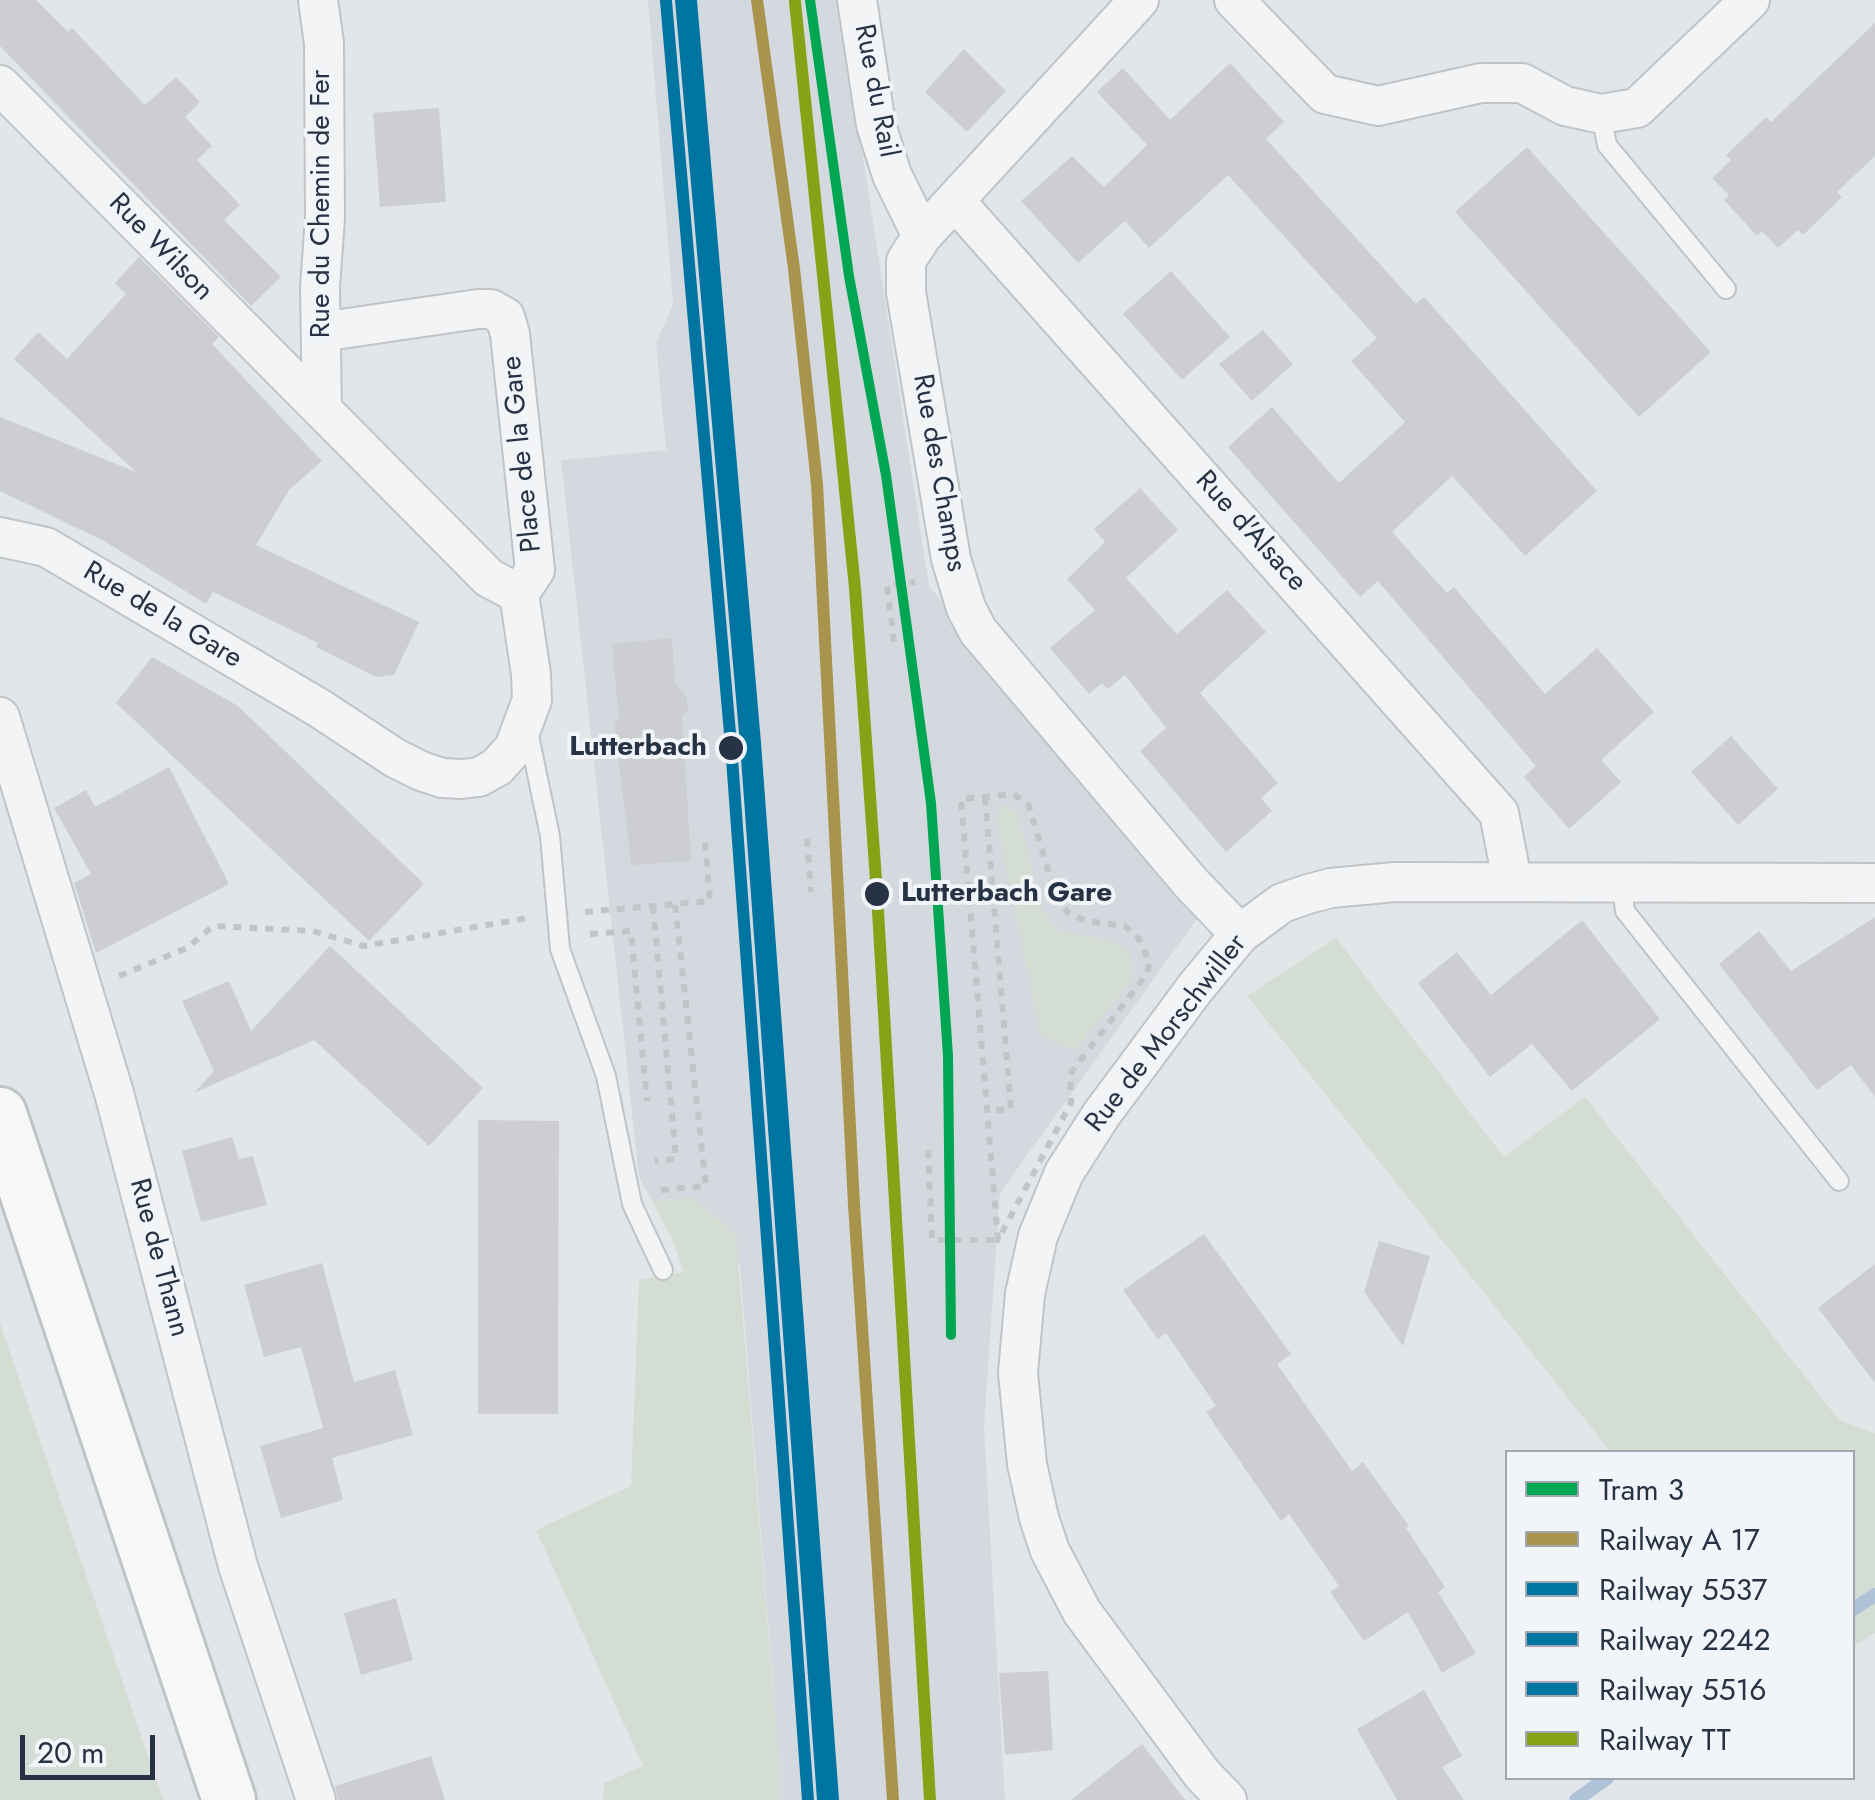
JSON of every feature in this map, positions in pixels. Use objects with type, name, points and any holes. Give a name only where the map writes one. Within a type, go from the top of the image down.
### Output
[{"type":"main road","points":[[0,1114],[229,1800]]},
{"type":"street","name":"Rue du Chemin de Fer","points":[[318,0],[324,43],[326,218],[320,287],[322,409]]},
{"type":"street","name":"Rue du Rail","points":[[858,0],[876,126],[892,176],[922,236]]},
{"type":"street","name":"Rue des Champs","points":[[1139,0],[922,236],[906,260],[906,292],[952,560],[966,608],[996,656],[1191,883],[1240,934]]},
{"type":"street","points":[[1234,0],[1325,94],[1378,106],[1481,83],[1522,83],[1565,106],[1601,114],[1637,108],[1750,0]]},
{"type":"street","name":"Rue Wilson","points":[[0,85],[322,409]]},
{"type":"street","name":"Rue d'Alsace","points":[[955,200],[1499,812],[1512,880]]},
{"type":"street","name":"Place de la Gare","points":[[319,708],[396,758],[442,778],[478,777],[497,768],[514,748],[532,700],[519,594],[535,570],[512,348],[505,317],[491,309],[478,309],[321,332]]},
{"type":"street","name":"Place de la Gare","points":[[322,409],[489,578],[519,594]]},
{"type":"street","name":"Rue de la Gare","points":[[0,537],[46,547],[319,708]]},
{"type":"street","name":"Rue de Thann","points":[[0,716],[114,1093],[238,1566],[316,1800]]},
{"type":"street","name":"Rue de Morschwiller","points":[[1228,1800],[1202,1774],[1082,1612],[1050,1552],[1038,1518],[1027,1464],[1020,1408],[1020,1334],[1038,1236],[1064,1173],[1102,1115],[1240,934],[1282,903],[1331,888],[1395,882],[1512,880],[1875,883]]},
{"type":"lane","points":[[1601,114],[1607,145],[1726,289]]},
{"type":"lane","points":[[526,720],[550,836],[559,938],[606,1076],[632,1204],[663,1270]]},
{"type":"lane","points":[[1621,881],[1625,911],[1840,1181]]},
{"type":"path","points":[[1014,794],[1030,806],[1056,897],[1069,914],[1086,921],[1125,926],[1139,939],[1150,964],[1146,975],[1070,1074],[1071,1103],[998,1240],[962,799],[1014,794]]},
{"type":"path","points":[[985,796],[1011,1110],[988,1112]]},
{"type":"path","points":[[807,838],[810,892]]},
{"type":"path","points":[[592,912],[710,901],[705,842]]},
{"type":"path","points":[[630,1194],[706,1186],[675,904]]},
{"type":"path","points":[[652,906],[676,1159],[652,1161]]},
{"type":"path","points":[[83,990],[187,948],[214,926],[313,931],[364,946],[556,913]]},
{"type":"path","points":[[559,938],[632,931],[647,1103]]},
{"type":"path","points":[[928,1150],[932,1240],[998,1240]]},
{"type":"shaded area","points":[[648,0],[839,0],[929,586],[1201,913],[1000,1193],[984,1426],[1005,1800],[782,1800],[740,1265],[694,1198],[652,1201],[639,1177],[561,460],[666,450],[656,343],[673,304]]},
{"type":"shaded area","points":[[1000,806],[1018,814],[1042,910],[1060,931],[1113,941],[1128,951],[1135,966],[1131,982],[1075,1050],[1040,1034],[996,817]]},
{"type":"shaded area","points":[[1336,938],[1504,1157],[1585,1097],[1840,1421],[1875,1433],[1875,1633],[1855,1645],[1855,1450],[1609,1450],[1247,996]]},
{"type":"shaded area","points":[[694,1198],[736,1235],[782,1800],[603,1800],[604,1783],[643,1766],[536,1530],[631,1486],[639,1280],[684,1272],[652,1201]]},
{"type":"shaded area","points":[[0,1323],[139,1730],[163,1800],[0,1800]]},
{"type":"building","points":[[0,0],[36,0],[68,32],[72,28],[145,105],[176,77],[200,102],[185,117],[212,146],[197,160],[240,205],[224,220],[281,277],[251,306],[0,46]]},
{"type":"building","points":[[1875,23],[1875,156],[1837,192],[1842,197],[1803,235],[1798,230],[1778,248],[1762,231],[1757,236],[1724,200],[1729,195],[1712,178],[1731,160],[1726,155],[1766,117],[1771,122]]},
{"type":"building","points":[[964,49],[1006,91],[967,132],[925,92]]},
{"type":"building","points":[[1230,63],[1284,122],[1266,139],[1416,304],[1424,297],[1597,491],[1525,556],[1452,476],[1392,532],[1447,593],[1454,587],[1545,694],[1597,648],[1654,712],[1601,760],[1621,782],[1569,829],[1524,777],[1536,766],[1378,581],[1360,597],[1228,447],[1272,407],[1339,483],[1405,422],[1351,361],[1377,338],[1228,175],[1149,248],[1125,221],[1078,263],[1021,201],[1072,156],[1104,187],[1147,145],[1097,92],[1123,68],[1170,120]]},
{"type":"building","points":[[439,108],[446,202],[380,207],[373,113]]},
{"type":"building","points":[[1527,147],[1711,352],[1639,417],[1455,212]]},
{"type":"building","points":[[139,257],[219,337],[212,344],[322,461],[289,490],[256,545],[419,622],[394,675],[376,677],[316,647],[318,643],[213,592],[206,604],[104,541],[0,491],[0,417],[136,472],[14,359],[38,332],[67,359],[126,294],[115,283]]},
{"type":"building","points":[[1171,271],[1230,337],[1182,380],[1123,314]]},
{"type":"building","points":[[1263,330],[1293,364],[1252,401],[1219,364]]},
{"type":"building","points":[[1140,488],[1178,530],[1126,578],[1177,634],[1227,590],[1266,632],[1200,693],[1278,783],[1261,798],[1272,811],[1226,852],[1140,751],[1166,728],[1125,675],[1108,689],[1102,683],[1089,694],[1050,648],[1095,610],[1067,579],[1105,542],[1094,529]]},
{"type":"building","points":[[672,638],[675,684],[686,695],[688,711],[682,715],[691,861],[631,865],[614,721],[619,721],[612,644]]},
{"type":"building","points":[[152,657],[238,706],[424,884],[369,941],[116,703]]},
{"type":"building","points":[[1731,736],[1778,789],[1738,825],[1691,772]]},
{"type":"building","points":[[169,767],[229,884],[96,953],[74,883],[91,874],[54,808],[86,790],[95,807]]},
{"type":"building","points":[[1875,917],[1875,1097],[1851,1065],[1817,1090],[1719,964],[1759,931],[1791,971]]},
{"type":"building","points":[[1582,920],[1660,1019],[1572,1091],[1532,1044],[1490,1077],[1418,983],[1457,952],[1491,995]]},
{"type":"building","points":[[330,946],[483,1088],[429,1146],[314,1040],[194,1093],[214,1071],[182,1001],[229,981],[251,1031]]},
{"type":"building","points":[[478,1120],[559,1121],[558,1414],[478,1414]]},
{"type":"building","points":[[232,1137],[239,1159],[253,1156],[267,1205],[201,1222],[182,1151]]},
{"type":"building","points":[[1204,1234],[1291,1354],[1277,1364],[1352,1471],[1363,1462],[1409,1526],[1406,1528],[1445,1587],[1438,1592],[1476,1653],[1442,1673],[1408,1612],[1364,1641],[1330,1592],[1339,1586],[1289,1514],[1281,1521],[1206,1412],[1216,1406],[1166,1333],[1158,1339],[1123,1290]]},
{"type":"building","points":[[1379,1241],[1430,1256],[1403,1346],[1364,1292]]},
{"type":"building","points":[[322,1263],[354,1382],[395,1370],[413,1435],[332,1458],[343,1500],[281,1518],[260,1446],[323,1428],[301,1347],[264,1357],[244,1285]]},
{"type":"building","points":[[1875,1264],[1875,1383],[1818,1308]]},
{"type":"building","points":[[396,1598],[413,1660],[361,1675],[344,1613]]},
{"type":"building","points":[[1048,1671],[1053,1750],[1005,1755],[999,1673]]},
{"type":"building","points":[[1424,1690],[1462,1756],[1442,1767],[1464,1800],[1397,1800],[1357,1729]]},
{"type":"building","points":[[1142,1744],[1185,1800],[1071,1800]]},
{"type":"building","points":[[431,1756],[445,1800],[338,1800],[335,1786]]},
{"type":"waterway","points":[[1855,1608],[1875,1595]]},
{"type":"waterway","points":[[1576,1800],[1604,1780]]},
{"type":"tram line","name":"3","points":[[810,0],[849,276],[886,475],[931,803],[948,1056],[951,1335]]},
{"type":"transit line","points":[[757,0],[794,269],[817,484],[854,1205],[893,1800]]},
{"type":"rail line","name":"2242","points":[[681,0],[746,744],[823,1800]]},
{"type":"rail line","name":"5516","points":[[666,1],[731,745],[808,1800]]},
{"type":"rail line","name":"5537","points":[[691,1],[755,743],[833,1800]]},
{"type":"rail line","name":"TT","points":[[795,2],[855,588],[877,894],[930,1800]]},
{"type":"place","name":"Lutterbach","points":[[731,748]]},
{"type":"place","name":"Lutterbach Gare","points":[[877,894]]}]
